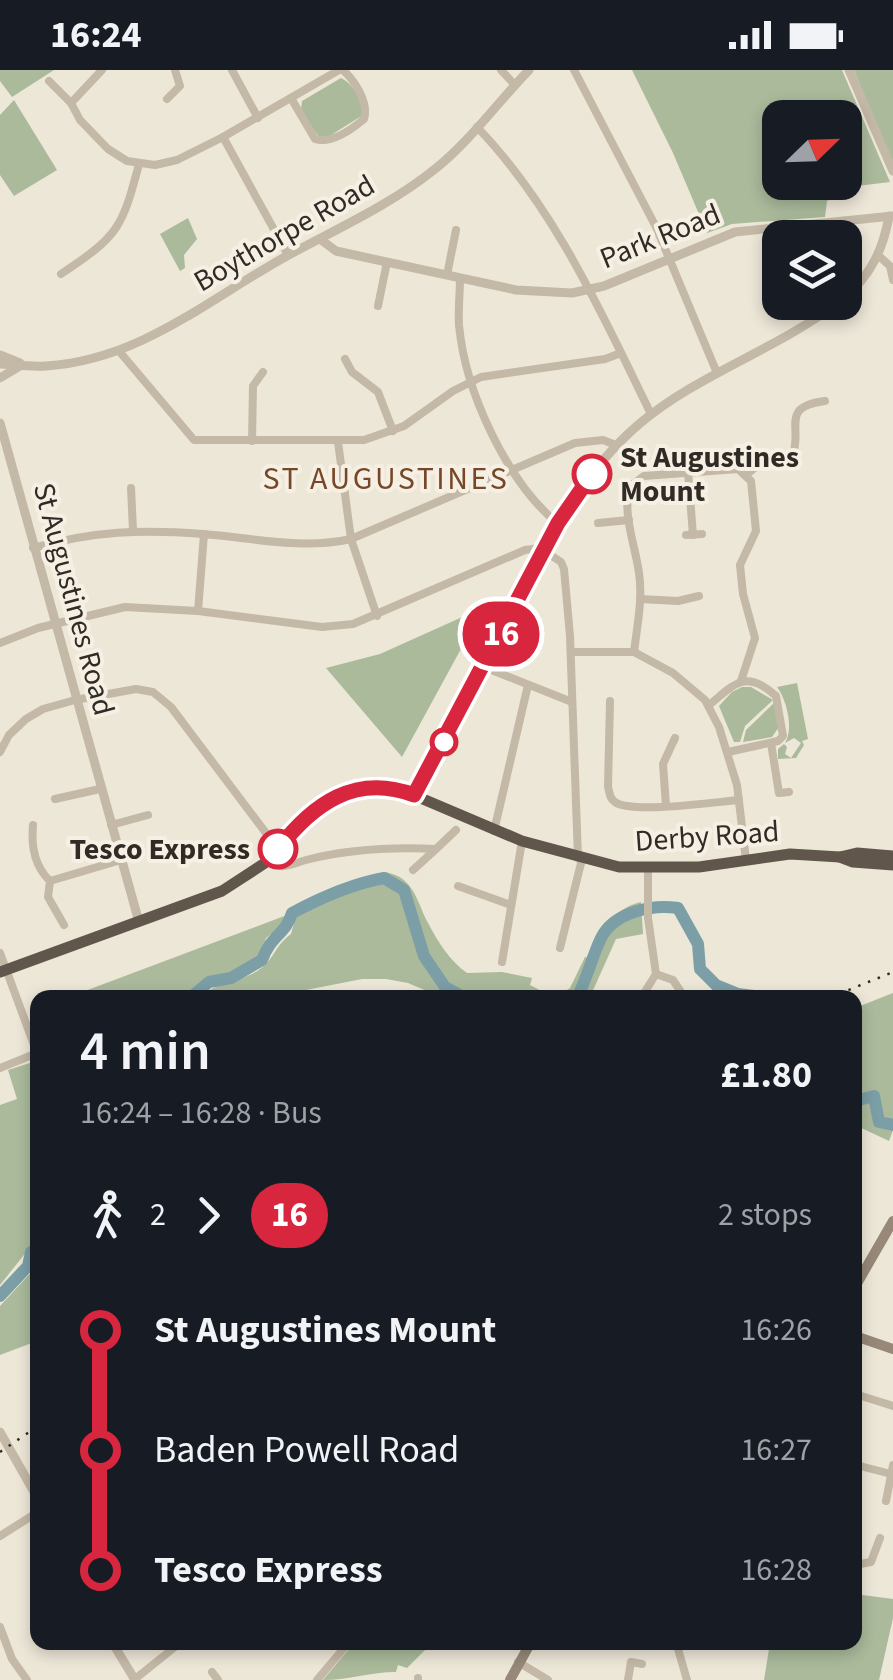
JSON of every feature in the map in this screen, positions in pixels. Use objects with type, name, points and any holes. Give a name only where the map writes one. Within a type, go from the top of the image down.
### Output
[{"type":"highway","points":[[3,971],[222,891],[268,861],[302,818],[336,797],[380,787],[414,795]]},
{"type":"highway","name":"Derby Road","points":[[414,795],[460,824],[580,859],[648,870],[790,854],[893,866]]},
{"type":"highway","name":"Derby Road","points":[[840,857],[857,852],[893,856]]},
{"type":"main road","points":[[862,1275],[893,1221]]},
{"type":"main road","points":[[862,1338],[893,1349]]},
{"type":"main road","points":[[510,1680],[526,1650]]},
{"type":"street","points":[[71,103],[102,70]]},
{"type":"street","points":[[166,99],[180,86],[175,70]]},
{"type":"street","points":[[232,70],[258,118]]},
{"type":"street","points":[[49,82],[108,149],[139,164],[177,160],[341,70],[351,78],[366,110],[364,120],[324,142],[314,139],[291,98]]},
{"type":"street","points":[[501,70],[515,84]]},
{"type":"street","name":"Boythorpe Road","points":[[0,364],[58,364],[119,350],[157,336],[288,255],[361,219],[405,191],[438,167],[529,70]]},
{"type":"street","points":[[574,70],[648,213],[716,373]]},
{"type":"street","points":[[849,70],[893,171]]},
{"type":"street","points":[[477,126],[532,196],[588,290],[651,414]]},
{"type":"street","points":[[223,137],[288,255]]},
{"type":"street","points":[[61,274],[113,236],[122,222],[139,164]]},
{"type":"street","points":[[862,281],[879,256],[891,216]]},
{"type":"street","name":"Park Road","points":[[320,239],[336,251],[516,290],[555,294],[588,290],[735,232],[891,216]]},
{"type":"street","points":[[447,275],[456,230]]},
{"type":"street","points":[[879,256],[890,266],[893,280]]},
{"type":"street","points":[[378,306],[386,262]]},
{"type":"street","points":[[460,278],[460,328],[480,409],[512,467],[558,523]]},
{"type":"street","points":[[414,795],[558,523],[616,445],[651,414],[813,320]]},
{"type":"street","points":[[119,350],[190,439],[338,442],[393,432],[470,380],[606,359],[621,353]]},
{"type":"street","points":[[0,354],[23,365]]},
{"type":"street","points":[[345,359],[352,372],[378,392],[393,432]]},
{"type":"street","points":[[0,378],[23,365]]},
{"type":"street","points":[[252,441],[253,386],[263,372]]},
{"type":"street","points":[[746,475],[761,463],[792,457],[796,450],[793,421],[802,407],[821,402],[816,391]]},
{"type":"street","name":"St Augustines Road","points":[[0,422],[3,446],[139,922]]},
{"type":"street","points":[[33,548],[107,531],[133,530],[292,545],[351,539],[575,443],[603,440],[616,445]]},
{"type":"street","points":[[338,442],[351,539],[378,616]]},
{"type":"street","points":[[634,652],[640,584],[628,520],[628,495],[633,482],[644,476],[738,468],[751,481],[756,531],[739,574],[755,638],[741,681]]},
{"type":"street","points":[[688,472],[693,535]]},
{"type":"street","points":[[131,488],[133,530]]},
{"type":"street","points":[[598,523],[628,520]]},
{"type":"street","points":[[198,611],[204,534]]},
{"type":"street","points":[[0,643],[54,624],[125,607],[198,611],[322,627],[353,624],[525,550],[544,551],[561,562],[564,570],[580,859],[560,948]]},
{"type":"street","points":[[625,584],[640,584]]},
{"type":"street","points":[[640,599],[684,600],[699,596]]},
{"type":"street","points":[[684,600],[688,611]]},
{"type":"street","points":[[571,652],[634,652],[673,673],[709,705],[728,752],[746,860]]},
{"type":"street","points":[[484,667],[572,702]]},
{"type":"street","points":[[709,705],[741,681],[757,684],[776,696],[784,733],[781,739],[728,752]]},
{"type":"street","points":[[494,831],[528,685]]},
{"type":"street","points":[[0,752],[9,735],[43,710],[123,689],[145,690],[160,696],[278,848]]},
{"type":"street","points":[[610,702],[616,715],[608,770],[611,799],[617,804],[666,806],[739,800]]},
{"type":"street","points":[[666,806],[663,764],[675,738]]},
{"type":"street","points":[[766,795],[784,792],[771,743]]},
{"type":"street","points":[[55,800],[100,789]]},
{"type":"street","points":[[110,825],[148,815]]},
{"type":"street","points":[[414,870],[460,824]]},
{"type":"street","points":[[33,825],[34,868],[50,880]]},
{"type":"street","points":[[502,962],[522,841]]},
{"type":"street","points":[[268,861],[283,868],[321,856],[374,848],[436,849]]},
{"type":"street","points":[[50,880],[120,860]]},
{"type":"street","points":[[646,990],[656,974],[648,918],[648,870]]},
{"type":"street","points":[[50,880],[48,897],[62,921],[72,912]]},
{"type":"street","points":[[458,886],[511,906]]},
{"type":"street","points":[[0,953],[3,971],[30,1039]]},
{"type":"street","points":[[656,974],[672,980],[679,990]]},
{"type":"street","points":[[0,1068],[30,1056]]},
{"type":"street","points":[[862,1396],[893,1406]]},
{"type":"street","points":[[0,1432],[30,1485]]},
{"type":"street","points":[[862,1466],[892,1470],[886,1501]]},
{"type":"street","points":[[0,1536],[30,1517]]},
{"type":"street","points":[[862,1565],[872,1566],[880,1538]]},
{"type":"street","points":[[0,1626],[3,1646],[27,1680]]},
{"type":"street","points":[[117,1650],[135,1680],[171,1650]]},
{"type":"street","points":[[317,1680],[342,1650]]},
{"type":"street","points":[[678,1650],[687,1680]]},
{"type":"street","points":[[518,1662],[548,1680]]},
{"type":"street","points":[[628,1680],[630,1662],[642,1664]]},
{"type":"green space","points":[[0,70],[54,70],[12,97],[0,81]]},
{"type":"green space","points":[[632,70],[842,70],[855,100],[762,100],[762,200],[829,200],[825,217],[732,224],[707,233]]},
{"type":"green space","points":[[854,70],[893,70],[893,165]]},
{"type":"green space","points":[[341,78],[356,93],[363,115],[328,137],[319,137],[301,111],[302,101]]},
{"type":"green space","points":[[14,100],[57,170],[14,196],[0,175],[0,115]]},
{"type":"green space","points":[[862,117],[890,182],[862,185]]},
{"type":"green space","points":[[188,218],[197,239],[184,255],[185,268],[180,271],[160,234]]},
{"type":"green space","points":[[469,614],[474,625],[402,757],[326,668],[380,654]]},
{"type":"green space","points":[[797,683],[808,739],[802,741],[804,745],[796,758],[778,759],[778,749],[784,744],[785,754],[791,758],[801,743],[794,738],[785,743],[788,715],[777,687]]},
{"type":"green space","points":[[742,687],[751,687],[773,700],[745,726],[740,742],[734,742],[719,706]]},
{"type":"green space","points":[[774,703],[779,727],[772,737],[743,742],[746,730]]},
{"type":"green space","points":[[385,872],[408,884],[440,944],[467,973],[502,972],[532,978],[530,985],[540,990],[424,990],[386,979],[362,979],[306,990],[209,990],[265,965],[291,934],[296,916],[362,885],[383,882]]},
{"type":"green space","points":[[641,902],[643,934],[616,939],[593,990],[567,990],[585,957],[591,958],[609,922]]},
{"type":"green space","points":[[287,915],[285,924],[266,938],[260,956],[204,981],[193,990],[88,990]]},
{"type":"green space","points":[[893,993],[893,1130],[889,1141],[862,1128],[862,1005]]},
{"type":"green space","points":[[30,1063],[30,1247],[0,1285],[0,1105],[17,1099],[8,1070]]},
{"type":"green space","points":[[30,1274],[30,1344],[0,1355],[0,1306]]},
{"type":"green space","points":[[862,1595],[893,1599],[893,1618],[879,1680],[764,1680],[769,1650],[862,1650]]},
{"type":"green space","points":[[347,1650],[425,1650],[407,1668],[398,1665],[396,1672],[323,1680]]},
{"type":"waterway","points":[[200,990],[209,982],[231,978],[262,960],[292,913],[337,892],[384,878],[404,890],[424,956],[450,990]]},
{"type":"waterway","points":[[580,990],[607,929],[635,912],[668,907],[678,908],[698,944],[700,969],[716,985],[728,990]]},
{"type":"waterway","points":[[862,1099],[874,1096],[879,1122],[893,1125]]},
{"type":"waterway","points":[[0,1296],[28,1266],[30,1257]]},
{"type":"railway","points":[[849,990],[893,972]]},
{"type":"railway","points":[[0,1452],[30,1431]]},
{"type":"bus line","name":"16","points":[[278,849],[302,818],[336,797],[380,787],[414,795],[558,523],[592,474]]},
{"type":"place","name":"St Augustines Mount","points":[[592,474]]},
{"type":"place","name":"Tesco Express","points":[[278,849]]},
{"type":"district","name":"ST AUGUSTINES","points":[[386,478]]}]
